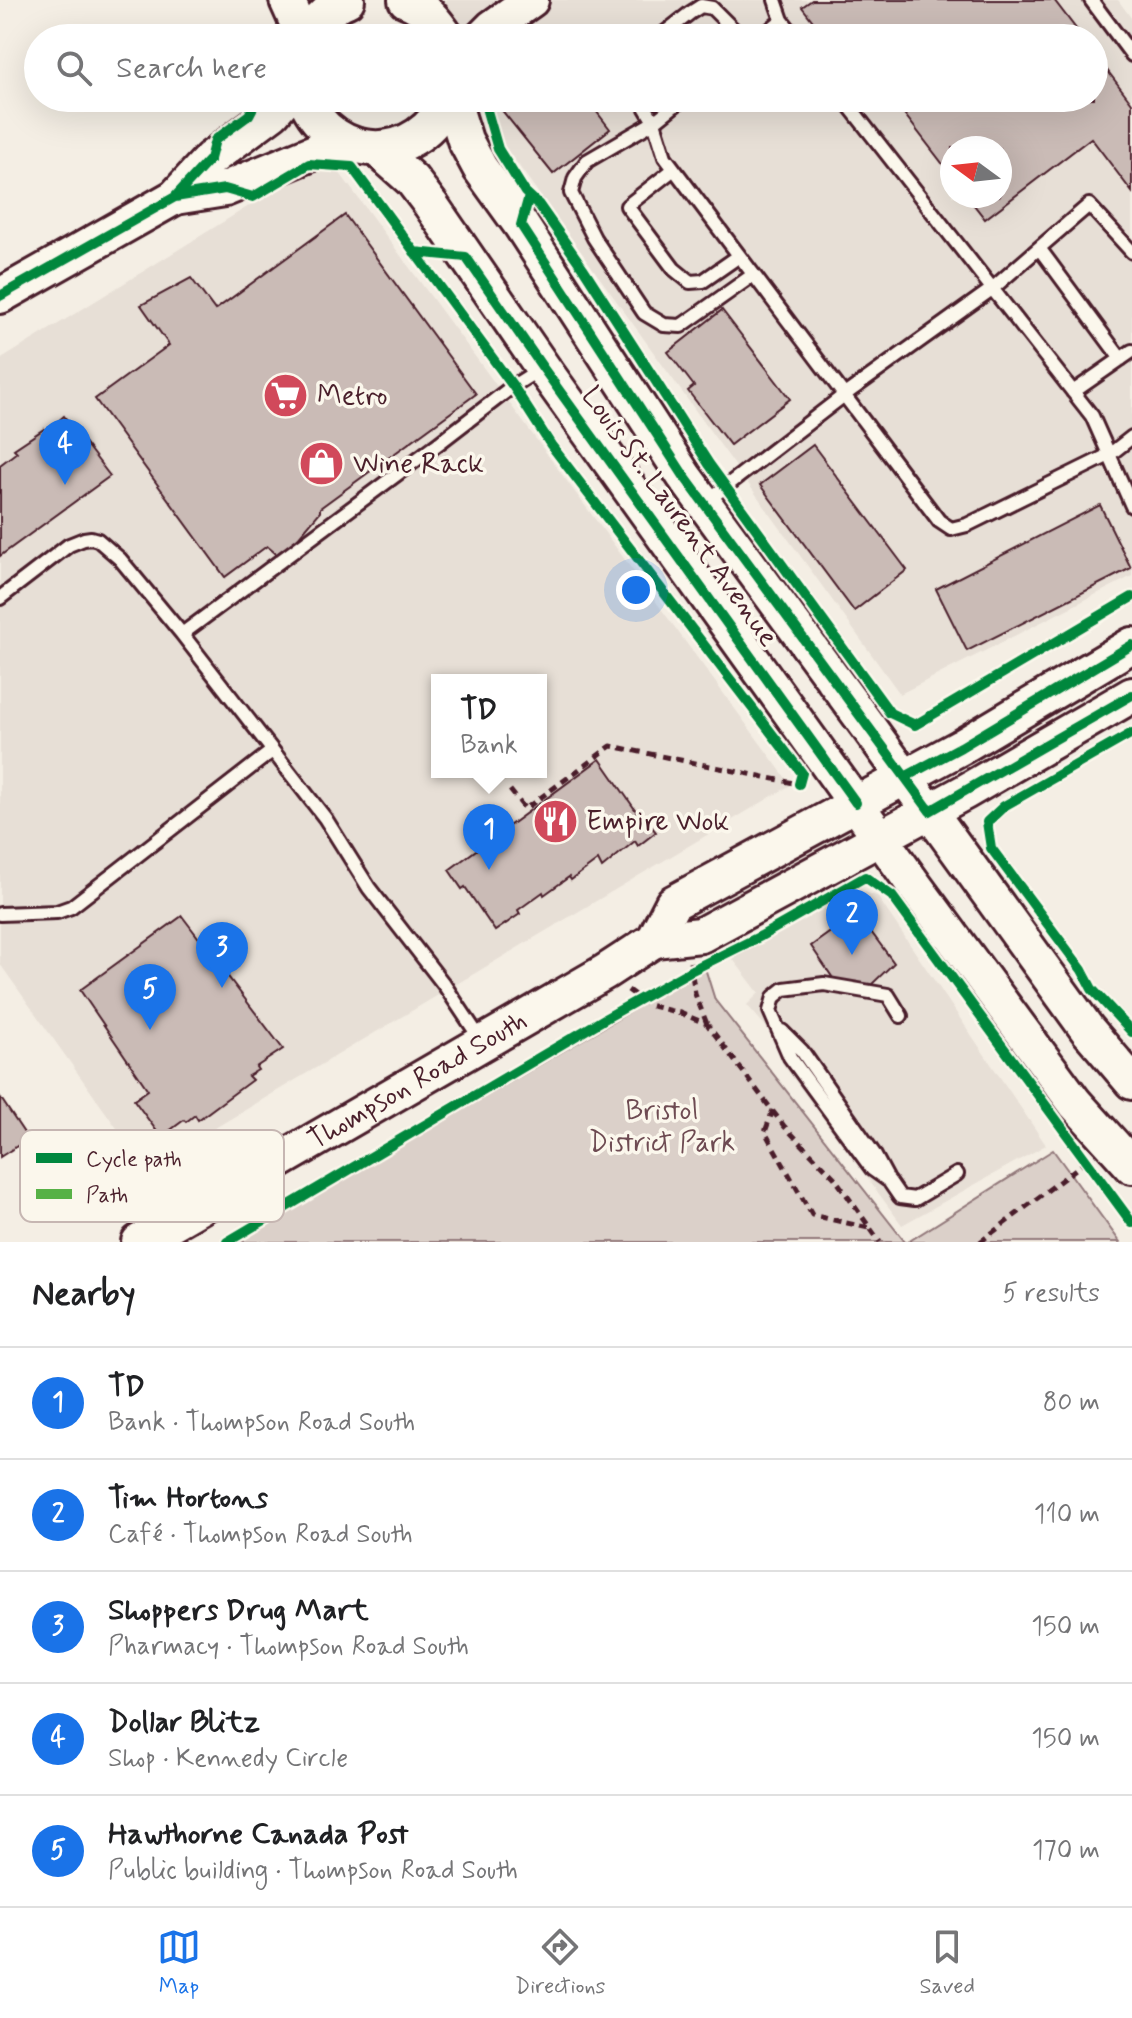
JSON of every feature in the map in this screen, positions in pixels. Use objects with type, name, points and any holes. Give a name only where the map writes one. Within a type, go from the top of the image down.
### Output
[{"type":"main road","points":[[287,0],[299,24]]},
{"type":"main road","points":[[316,24],[339,3],[347,0]]},
{"type":"main road","points":[[497,24],[531,0]]},
{"type":"main road","points":[[412,1],[437,24]]},
{"type":"main road","points":[[0,296],[175,197],[210,159],[273,112]]},
{"type":"main road","name":"Louis St. Laurent Avenue","points":[[311,112],[329,133],[364,147],[412,180],[543,368],[881,838],[1075,1103],[1132,1166]]},
{"type":"main road","points":[[175,197],[225,189],[322,149],[402,144],[424,132],[443,112]]},
{"type":"main road","name":"Louis St. Laurent Avenue","points":[[456,112],[465,140],[480,168],[521,225],[684,476],[1087,1029],[1132,1082]]},
{"type":"main road","name":"Thompson Road South","points":[[654,940],[673,903],[961,747],[1132,645]]},
{"type":"main road","name":"Thompson Road South","points":[[284,1158],[605,972],[654,940],[701,935],[930,811],[1132,695]]},
{"type":"main road","name":"Thompson Road South","points":[[139,1242],[173,1222]]},
{"type":"lane","points":[[775,0],[785,24]]},
{"type":"lane","points":[[1091,0],[1132,55]]},
{"type":"lane","points":[[676,24],[701,6],[712,8],[728,24]]},
{"type":"lane","points":[[777,24],[782,20]]},
{"type":"lane","points":[[648,112],[665,157],[939,521],[951,529],[967,525],[1109,455],[1132,437]]},
{"type":"lane","points":[[666,112],[587,161],[575,178],[571,193],[594,238],[644,313],[664,325],[681,326],[753,275]]},
{"type":"lane","points":[[854,112],[1092,416],[1132,506]]},
{"type":"lane","points":[[674,169],[627,206],[674,269],[690,282],[703,281],[739,256]]},
{"type":"lane","points":[[704,503],[843,396],[992,289],[1089,205],[1132,252]]},
{"type":"lane","points":[[1039,248],[1126,355],[1073,392]]},
{"type":"lane","points":[[182,634],[513,386],[543,368]]},
{"type":"lane","points":[[0,598],[69,545],[91,538],[98,540],[120,559],[325,818],[369,888],[445,986],[483,1042]]},
{"type":"lane","points":[[0,914],[57,912],[71,907],[272,751]]},
{"type":"lane","points":[[901,1016],[888,995],[824,984],[784,989],[774,997],[770,1011],[790,1057],[872,1169],[889,1181],[900,1197],[915,1199],[957,1174]]},
{"type":"path","points":[[510,790],[525,809],[611,746],[801,779]]},
{"type":"path","points":[[690,957],[695,994],[707,1024],[784,1126],[834,1177],[880,1242]]},
{"type":"path","points":[[605,972],[648,1005],[707,1024]]},
{"type":"path","points":[[773,1110],[765,1132],[812,1215],[870,1228]]},
{"type":"path","points":[[1079,1150],[1096,1173]]},
{"type":"path","points":[[980,1242],[1086,1161]]},
{"type":"shaded area","points":[[400,0],[1118,0],[1132,19],[1132,576],[900,694],[480,112],[1108,112],[1108,24],[417,24]]},
{"type":"shaded area","points":[[328,157],[791,785],[212,1130],[118,1130],[0,964],[0,360]]},
{"type":"shaded area","points":[[850,887],[877,896],[1046,1145],[902,1225],[782,1063],[774,1036],[747,1005],[759,993],[729,954]]},
{"type":"green space","name":"Bristol District Park","points":[[705,968],[715,1000],[905,1242],[238,1242],[272,1222],[284,1222],[284,1215]]},
{"type":"green space","points":[[1053,1150],[1120,1242],[908,1242]]},
{"type":"building","points":[[812,0],[1054,0],[1072,24],[815,24],[802,7]]},
{"type":"building","points":[[1108,71],[1132,103],[1132,192],[1091,138],[1012,198],[1012,136],[940,136],[940,160],[903,112],[1108,112]]},
{"type":"building","points":[[503,112],[597,112],[610,129],[553,174]]},
{"type":"building","points":[[976,208],[999,208],[985,219]]},
{"type":"building","name":"Metro","points":[[345,215],[476,394],[320,508],[320,512],[281,558],[267,546],[225,577],[95,399],[169,345],[141,305],[191,278],[215,310]]},
{"type":"building","points":[[722,310],[790,399],[730,445],[688,391],[694,386],[668,352]]},
{"type":"building","points":[[64,416],[110,476],[0,556],[0,465],[17,452],[14,449],[44,429],[46,432]]},
{"type":"building","points":[[813,445],[907,570],[854,611],[760,485]]},
{"type":"building","points":[[1100,505],[1131,568],[967,651],[936,589]]},
{"type":"building","points":[[600,759],[641,818],[643,816],[656,832],[638,846],[635,841],[602,868],[598,860],[571,880],[569,877],[544,895],[543,892],[518,910],[520,914],[495,931],[465,887],[462,889],[449,870]]},
{"type":"building","points":[[857,913],[894,963],[869,987],[835,981],[811,946]]},
{"type":"building","points":[[182,916],[283,1049],[256,1067],[258,1070],[248,1076],[252,1080],[198,1120],[195,1115],[170,1130],[156,1130],[134,1100],[148,1090],[80,990]]},
{"type":"building","points":[[0,1097],[22,1130],[20,1144],[0,1157]]},
{"type":"cycle path","points":[[0,296],[175,197],[210,159],[215,140],[251,112]]},
{"type":"cycle path","points":[[487,112],[498,149],[525,192],[539,205],[583,268],[709,464],[890,713],[915,725],[1132,597]]},
{"type":"cycle path","points":[[175,197],[225,189],[253,197],[309,164],[352,167],[513,386],[551,445],[802,773],[799,784]]},
{"type":"cycle path","points":[[529,196],[521,225],[684,476],[930,811],[1132,695]]},
{"type":"cycle path","points":[[414,252],[466,257],[856,803]]},
{"type":"cycle path","points":[[905,777],[1132,645]]},
{"type":"cycle path","points":[[1132,733],[1004,806],[987,822],[991,848],[1082,970],[1092,989],[1132,1032]]},
{"type":"cycle path","points":[[284,1208],[606,1018],[865,877],[892,896],[1132,1223]]},
{"type":"cycle path","points":[[227,1242],[261,1222]]},
{"type":"place","name":"Metro","points":[[286,396]]},
{"type":"place","name":"Wine Rack","points":[[322,464]]},
{"type":"place","name":"Dollar Blitz","points":[[65,485]]},
{"type":"place","name":"Empire Wok","points":[[555,822]]},
{"type":"place","name":"TD","points":[[489,870]]},
{"type":"place","name":"Tim Hortons","points":[[852,955]]},
{"type":"place","name":"Shoppers Drug Mart","points":[[222,988]]},
{"type":"place","name":"Hawthorne Canada Post","points":[[150,1030]]}]
